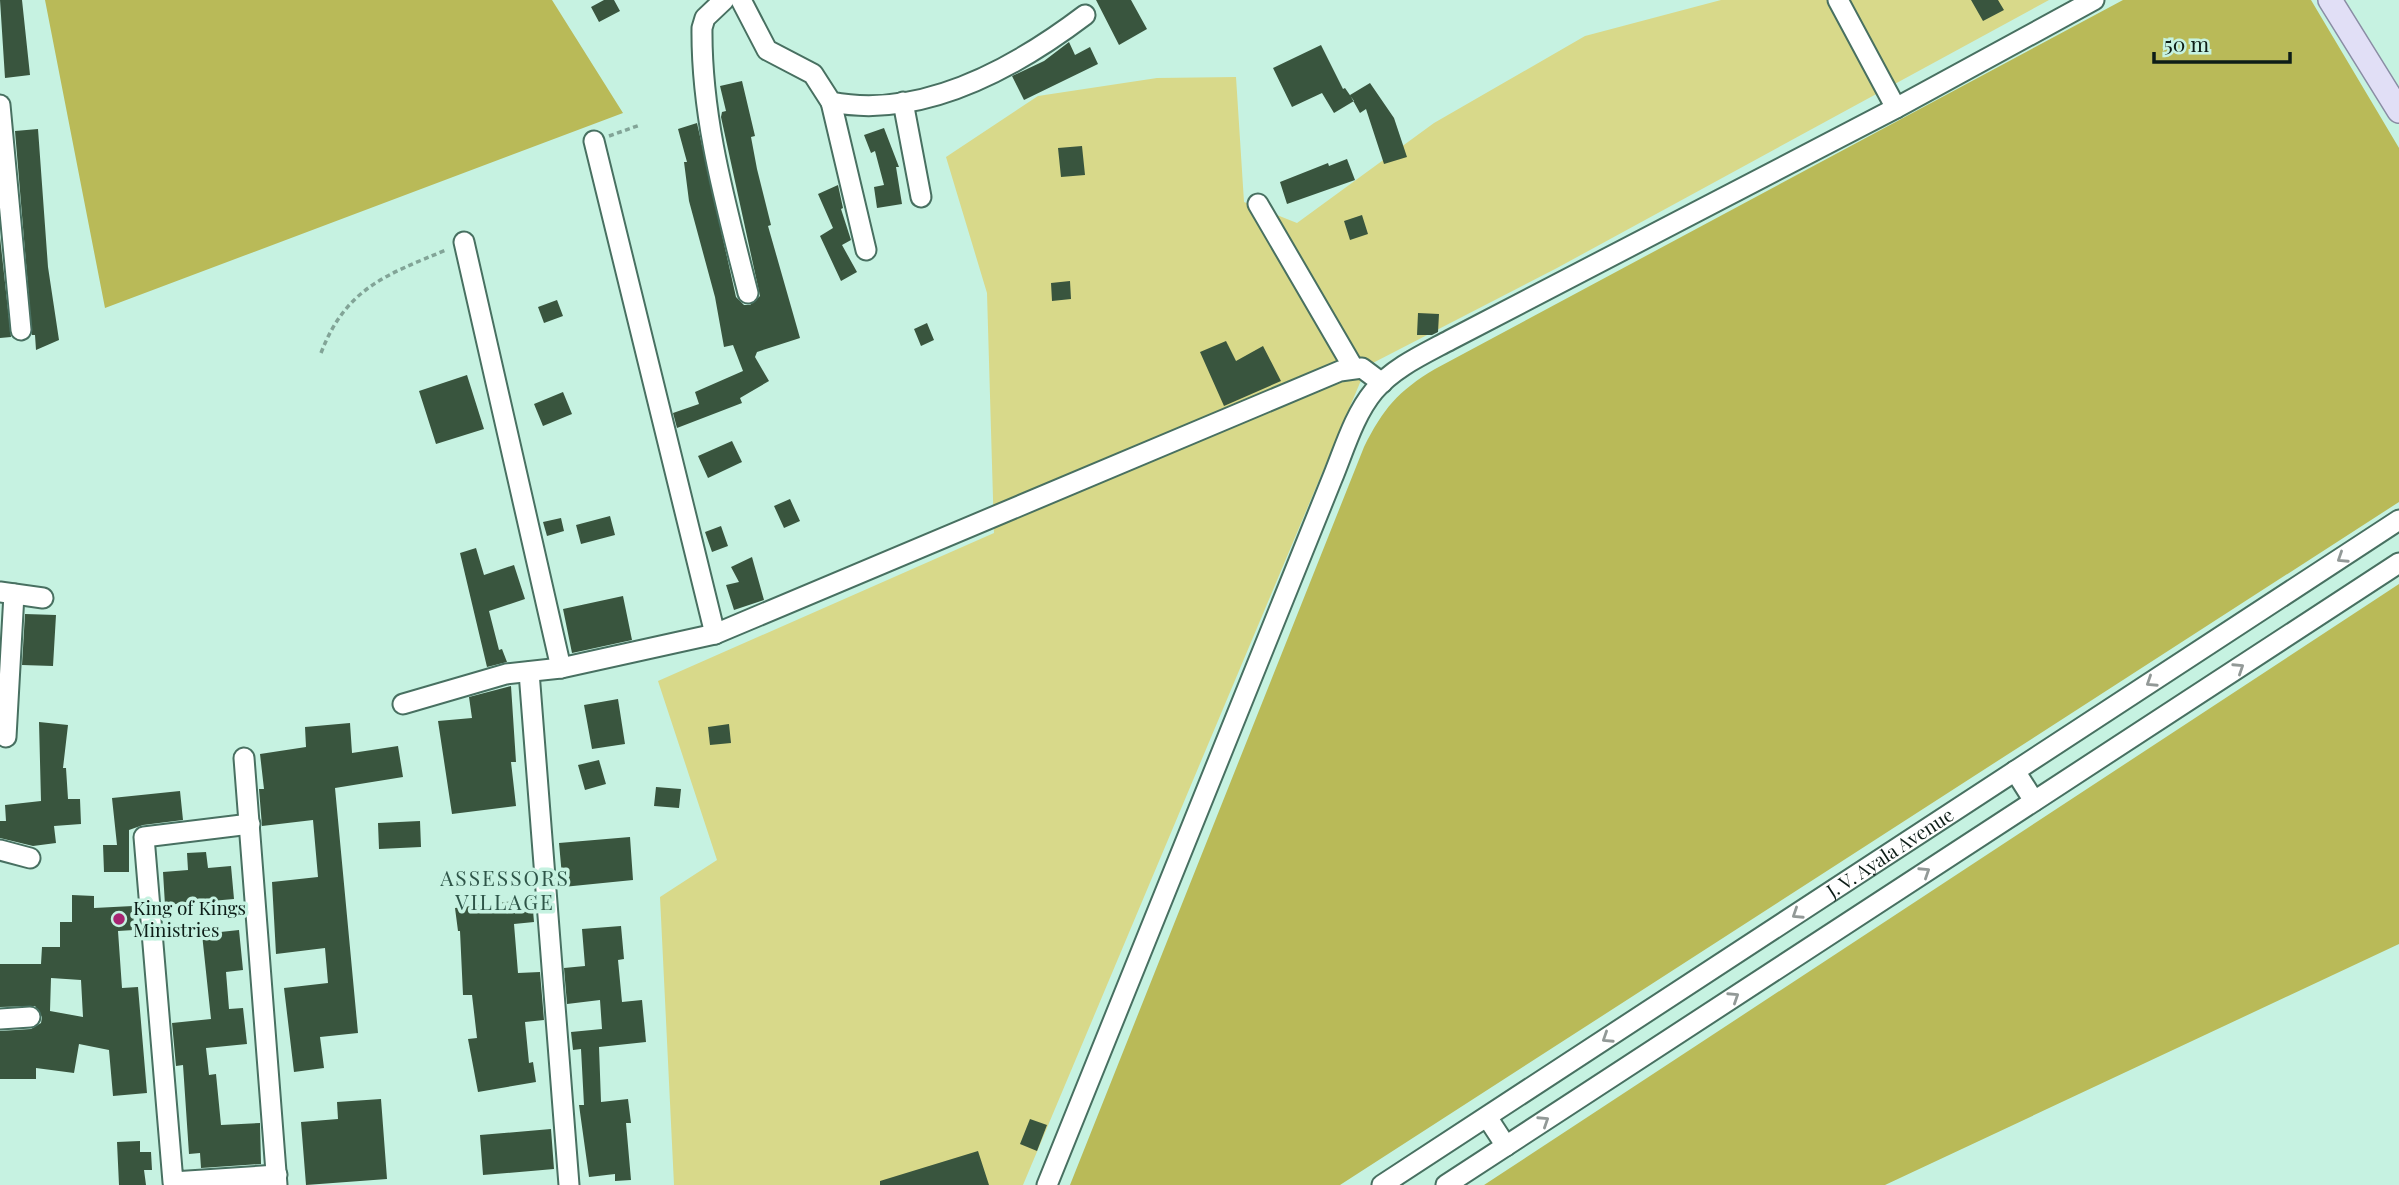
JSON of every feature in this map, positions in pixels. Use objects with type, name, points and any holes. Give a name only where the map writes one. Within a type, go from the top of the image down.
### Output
[{"type":"main road","points":[[2330,0],[2399,111]]},
{"type":"street","points":[[723,0],[705,18],[702,28],[703,91],[720,181],[748,293]]},
{"type":"street","points":[[741,0],[767,50],[813,74],[831,102],[866,250]]},
{"type":"street","points":[[1838,0],[1896,108]]},
{"type":"street","points":[[1047,1185],[1355,423],[1382,383],[1450,340],[1896,108],[2094,0]]},
{"type":"street","points":[[831,102],[851,106],[903,102],[954,89],[1005,69],[1048,44],[1086,15]]},
{"type":"street","points":[[903,102],[921,197]]},
{"type":"street","points":[[0,105],[21,330]]},
{"type":"street","points":[[594,141],[715,634]]},
{"type":"street","points":[[1258,204],[1353,367]]},
{"type":"street","points":[[464,242],[561,668]]},
{"type":"street","points":[[403,704],[506,674],[561,668],[715,634],[1353,367],[1371,372],[1382,383]]},
{"type":"street","name":"J. V. Ayala Avenue","points":[[1382,1185],[2399,520]]},
{"type":"street","name":"J. V. Ayala Avenue","points":[[1446,1185],[2399,563]]},
{"type":"street","points":[[6,737],[7,593],[43,598]]},
{"type":"street","points":[[529,672],[569,1185]]},
{"type":"street","points":[[244,758],[250,824],[277,1180],[173,1182],[144,837],[250,824]]},
{"type":"street","points":[[2015,771],[2034,801]]},
{"type":"street","points":[[0,850],[30,858]]},
{"type":"street","points":[[0,1019],[30,1017]]},
{"type":"street","points":[[1487,1116],[1506,1146]]},
{"type":"path","points":[[594,141],[640,125]]},
{"type":"path","points":[[321,353],[340,314],[355,296],[417,262],[464,242]]},
{"type":"green space","points":[[1721,0],[2049,0],[1557,268],[1367,366],[1023,1185],[674,1185],[660,897],[717,860],[658,681],[994,533],[987,293],[946,157],[1038,96],[1157,78],[1236,77],[1244,202],[1297,223],[1434,123],[1585,36]]},
{"type":"shaded area","points":[[45,0],[552,0],[623,113],[105,308]]},
{"type":"shaded area","points":[[2123,0],[2311,0],[2399,148],[2399,502],[1340,1185],[1070,1185],[1364,447],[1393,402],[1411,385],[1435,369]]},
{"type":"shaded area","points":[[2399,584],[2399,944],[1885,1185],[1484,1185]]},
{"type":"building","points":[[0,0],[22,0],[30,75],[5,78]]},
{"type":"building","points":[[604,0],[614,0],[620,11],[599,22],[591,7]]},
{"type":"building","points":[[1096,0],[1131,0],[1147,29],[1119,45]]},
{"type":"building","points":[[1971,0],[1998,0],[2004,10],[1983,21]]},
{"type":"building","points":[[1069,42],[1075,55],[1090,47],[1098,64],[1024,100],[1012,76],[1044,61]]},
{"type":"building","points":[[1321,45],[1343,89],[1345,88],[1354,101],[1334,113],[1322,93],[1292,107],[1273,68]]},
{"type":"building","points":[[742,81],[755,136],[751,137],[757,169],[771,225],[768,226],[800,338],[757,352],[755,357],[769,381],[740,398],[742,403],[677,428],[673,413],[699,404],[695,392],[743,371],[733,345],[724,347],[715,297],[689,201],[684,162],[687,162],[678,129],[697,123],[736,297],[744,305],[750,305],[760,296],[721,117],[722,112],[726,111],[720,86]]},
{"type":"building","points":[[1370,83],[1394,118],[1407,157],[1384,164],[1366,109],[1360,113],[1350,95]]},
{"type":"building","points":[[884,128],[899,167],[896,167],[902,204],[877,208],[874,187],[884,185],[875,151],[871,153],[864,135]]},
{"type":"building","points":[[38,129],[48,267],[59,340],[36,350],[35,335],[32,335],[15,131]]},
{"type":"building","points":[[1082,146],[1085,175],[1061,177],[1058,148]]},
{"type":"building","points":[[1347,159],[1355,180],[1287,204],[1280,182],[1328,163],[1329,166]]},
{"type":"building","points":[[838,185],[843,208],[841,209],[851,240],[842,245],[857,272],[841,281],[820,236],[833,228],[818,194]]},
{"type":"building","points":[[1362,215],[1368,234],[1350,240],[1344,221]]},
{"type":"building","points":[[0,237],[11,337],[0,338]]},
{"type":"building","points":[[1070,281],[1071,299],[1052,301],[1051,283]]},
{"type":"building","points":[[557,300],[563,316],[544,323],[538,307]]},
{"type":"building","points":[[1418,313],[1439,314],[1438,332],[1432,335],[1417,335]]},
{"type":"building","points":[[927,323],[934,340],[921,346],[914,329]]},
{"type":"building","points":[[1226,341],[1236,361],[1263,346],[1281,381],[1224,406],[1200,352]]},
{"type":"building","points":[[467,375],[484,429],[436,444],[419,391]]},
{"type":"building","points":[[563,392],[572,414],[543,426],[534,404]]},
{"type":"building","points":[[732,441],[742,462],[708,478],[698,456]]},
{"type":"building","points":[[790,499],[800,521],[784,528],[774,506]]},
{"type":"building","points":[[610,516],[615,535],[581,544],[576,525]]},
{"type":"building","points":[[561,518],[564,531],[547,536],[543,522]]},
{"type":"building","points":[[721,526],[728,546],[712,552],[705,532]]},
{"type":"building","points":[[476,548],[484,575],[514,565],[525,599],[489,611],[499,650],[502,649],[507,662],[487,667],[460,553]]},
{"type":"building","points":[[752,557],[764,600],[734,610],[726,585],[739,582],[731,567]]},
{"type":"building","points":[[623,596],[632,640],[572,653],[563,609]]},
{"type":"building","points":[[25,614],[56,615],[53,666],[22,665]]},
{"type":"building","points":[[511,686],[516,762],[511,762],[516,806],[452,814],[438,721],[472,718],[469,697]]},
{"type":"building","points":[[618,699],[625,744],[592,749],[584,705]]},
{"type":"building","points":[[39,722],[68,725],[63,768],[66,768],[68,799],[80,799],[81,824],[54,826],[56,843],[33,846],[0,838],[0,821],[6,821],[5,805],[41,801]]},
{"type":"building","points":[[350,723],[352,753],[398,746],[403,777],[335,788],[358,1033],[320,1037],[324,1068],[294,1072],[284,988],[328,983],[325,948],[276,954],[272,882],[318,877],[313,820],[262,826],[259,789],[264,789],[260,754],[306,747],[305,727]]},
{"type":"building","points":[[729,724],[731,743],[710,745],[708,727]]},
{"type":"building","points":[[599,760],[606,784],[585,790],[578,765]]},
{"type":"building","points":[[656,787],[681,789],[679,808],[654,806]]},
{"type":"building","points":[[180,791],[183,820],[143,825],[129,830],[129,872],[104,872],[103,845],[117,845],[112,798]]},
{"type":"building","points":[[420,821],[421,847],[379,849],[378,823]]},
{"type":"building","points":[[630,837],[633,880],[563,887],[559,843]]},
{"type":"building","points":[[206,852],[208,868],[231,866],[234,899],[165,905],[163,872],[188,870],[187,853]]},
{"type":"building","points":[[72,895],[94,896],[94,908],[133,906],[134,930],[118,931],[122,988],[138,987],[147,1093],[113,1096],[109,1050],[79,1044],[74,1073],[36,1068],[36,1079],[0,1079],[0,1031],[31,1029],[41,1023],[42,1017],[35,1006],[0,1007],[0,964],[41,964],[42,947],[60,947],[60,922],[72,922]],"holes":[[[51,978],[81,980],[83,1017],[50,1011]]]},
{"type":"building","points":[[532,899],[534,922],[514,924],[518,973],[540,972],[544,1020],[525,1022],[529,1063],[533,1062],[536,1082],[478,1092],[468,1039],[477,1038],[472,995],[463,995],[460,931],[455,908]]},
{"type":"building","points":[[621,926],[624,959],[618,960],[622,1002],[642,1000],[646,1042],[599,1047],[601,1102],[628,1099],[631,1123],[626,1123],[631,1180],[615,1181],[615,1174],[589,1177],[579,1105],[584,1105],[581,1049],[573,1050],[571,1032],[602,1029],[600,1000],[567,1004],[564,968],[585,966],[582,929]]},
{"type":"building","points":[[239,930],[243,970],[226,972],[229,1009],[243,1008],[247,1044],[206,1048],[209,1075],[216,1074],[221,1125],[260,1123],[261,1164],[201,1168],[200,1153],[189,1154],[183,1065],[176,1066],[172,1023],[211,1019],[202,934]]},
{"type":"building","points":[[381,1099],[387,1179],[306,1185],[301,1122],[338,1119],[337,1102]]},
{"type":"building","points":[[1030,1119],[1047,1125],[1037,1151],[1020,1144]]},
{"type":"building","points":[[551,1129],[554,1169],[483,1175],[480,1135]]},
{"type":"building","points":[[140,1141],[140,1152],[151,1152],[152,1170],[144,1170],[146,1185],[119,1185],[117,1142]]},
{"type":"building","points":[[978,1151],[989,1185],[880,1185],[880,1181]]},
{"type":"place","name":"King of Kings Ministries","points":[[119,919]]},
{"type":"district","name":"ASSESSORS VILLAGE","points":[[505,891]]}]
